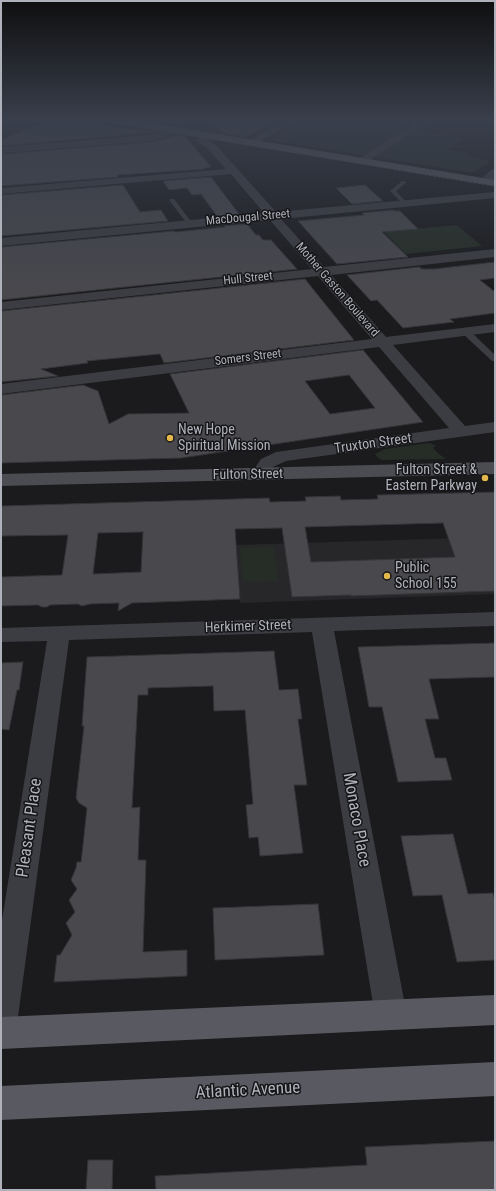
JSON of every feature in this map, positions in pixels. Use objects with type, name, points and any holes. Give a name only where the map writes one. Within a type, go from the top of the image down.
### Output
[{"type":"main road","points":[[452,177],[495,183]]},
{"type":"main road","name":"Fulton Street","points":[[1,480],[259,475],[495,468]]},
{"type":"main road","points":[[1,1033],[495,1010]]},
{"type":"main road","name":"Atlantic Avenue","points":[[1,1103],[495,1078]]},
{"type":"street","points":[[1,191],[169,177]]},
{"type":"street","name":"Mother Gaston Boulevard","points":[[239,177],[461,432]]},
{"type":"street","points":[[484,182],[490,177]]},
{"type":"street","name":"MacDougal Street","points":[[1,242],[495,195]]},
{"type":"street","name":"Hull Street","points":[[1,306],[495,253]]},
{"type":"street","name":"Somers Street","points":[[1,389],[495,328]]},
{"type":"street","name":"Truxton Street","points":[[259,475],[267,463],[282,456],[495,427]]},
{"type":"street","name":"Herkimer Street","points":[[1,635],[495,619]]},
{"type":"street","name":"Monaco Place","points":[[322,624],[391,1016]]},
{"type":"street","name":"Pleasant Place","points":[[1,1024],[59,633]]},
{"type":"lane","points":[[404,182],[393,191],[405,204]]},
{"type":"lane","points":[[172,200],[190,224]]},
{"type":"lane","points":[[465,331],[495,359]]},
{"type":"shaded area","points":[[457,225],[482,246],[406,254],[384,232]]},
{"type":"shaded area","points":[[429,443],[435,445],[433,448],[440,455],[446,458],[382,460],[375,454],[385,449]]},
{"type":"shaded area","points":[[495,537],[495,594],[240,603],[236,545]]},
{"type":"shaded area","points":[[274,547],[278,581],[243,582],[240,548]]},
{"type":"building","points":[[1,177],[118,177],[1,186]]},
{"type":"building","points":[[211,177],[239,214],[217,216],[201,194],[192,195],[187,188],[169,190],[163,181]]},
{"type":"building","points":[[123,185],[140,212],[161,210],[168,221],[1,236],[1,195]]},
{"type":"building","points":[[365,185],[383,201],[352,204],[336,188]]},
{"type":"building","points":[[393,210],[400,211],[418,229],[382,232],[408,257],[337,264],[298,221],[364,215],[362,213]]},
{"type":"building","points":[[247,224],[256,235],[259,235],[263,240],[271,240],[297,269],[1,300],[1,247],[175,232]]},
{"type":"building","points":[[495,262],[495,278],[480,280],[495,292],[495,313],[450,319],[454,322],[403,328],[377,300],[371,301],[347,275],[419,267],[422,269],[434,269]]},
{"type":"building","points":[[305,279],[354,340],[164,363],[160,354],[87,361],[88,363],[41,369],[58,376],[1,382],[1,311]]},
{"type":"building","points":[[363,350],[423,422],[181,458],[1,463],[1,395],[83,385],[98,391],[109,424],[128,414],[189,413],[170,374]],"holes":[[[349,375],[375,408],[330,414],[305,381]]]},
{"type":"building","points":[[495,492],[495,591],[292,597],[282,528],[235,529],[240,599],[132,603],[118,611],[119,603],[90,604],[82,606],[78,604],[50,605],[47,607],[38,605],[1,606],[1,577],[62,575],[68,535],[1,536],[1,506],[269,498],[270,502],[306,501],[305,497],[340,496],[341,500],[378,499],[377,495]],"holes":[[[443,523],[455,557],[311,562],[305,527]],[[143,532],[141,572],[93,574],[98,533]]]},
{"type":"building","points":[[495,643],[495,677],[429,679],[439,719],[425,719],[435,758],[446,758],[452,780],[398,782],[382,707],[369,707],[358,647]]},
{"type":"building","points":[[274,651],[279,690],[298,689],[302,719],[298,719],[307,785],[294,785],[303,853],[260,856],[258,837],[249,838],[246,805],[253,804],[245,710],[214,711],[213,686],[148,688],[148,695],[138,695],[132,808],[140,807],[138,860],[146,860],[143,952],[187,950],[187,976],[54,982],[57,955],[60,955],[72,935],[66,923],[75,912],[69,900],[77,889],[71,880],[77,862],[81,862],[87,808],[79,803],[76,798],[84,726],[82,726],[87,657]]},
{"type":"building","points":[[23,662],[19,690],[17,690],[9,730],[1,729],[1,663]]},
{"type":"building","points":[[453,834],[468,894],[493,893],[495,901],[495,960],[457,962],[442,895],[413,896],[401,836]]},
{"type":"building","points":[[318,904],[324,955],[215,960],[213,908]]},
{"type":"building","points":[[495,1141],[495,1190],[156,1190],[155,1176],[367,1165],[365,1147]]},
{"type":"building","points":[[88,1160],[113,1160],[112,1190],[86,1190]]},
{"type":"railway","points":[[438,177],[495,186]]},
{"type":"place","name":"New Hope Spiritual Mission","points":[[170,438]]},
{"type":"place","name":"Fulton Street & Eastern Parkway","points":[[485,478]]},
{"type":"place","name":"Public School 155","points":[[387,576]]}]
